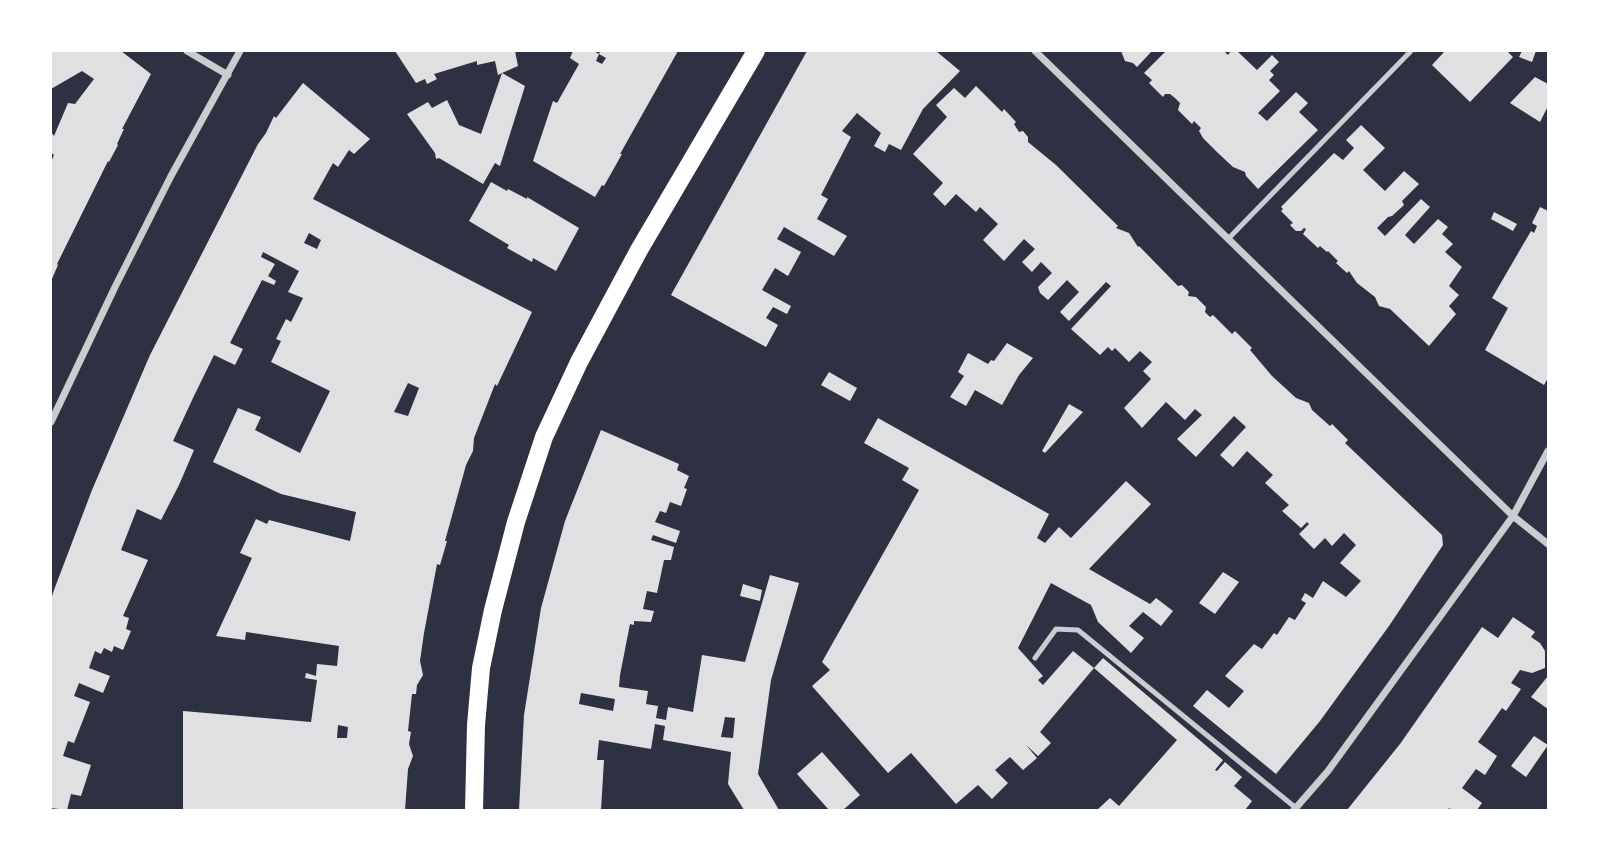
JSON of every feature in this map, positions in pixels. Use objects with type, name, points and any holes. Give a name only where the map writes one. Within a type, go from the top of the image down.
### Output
[{"type":"main road","points":[[474,810],[476,725],[481,668],[509,547],[544,437],[579,362],[634,261],[756,51]]},
{"type":"street","points":[[187,51],[228,75]]},
{"type":"street","points":[[51,422],[171,176],[240,51]]},
{"type":"street","points":[[1035,51],[1513,516],[1548,544]]},
{"type":"street","points":[[1295,809],[1328,771],[1513,516],[1548,452]]},
{"type":"lane","points":[[1228,239],[1411,51]]},
{"type":"lane","points":[[1035,658],[1056,629],[1078,630],[1295,809]]},
{"type":"building","points":[[51,51],[121,51],[151,74],[122,129],[118,145],[57,264],[51,281],[51,162],[54,155],[51,153],[51,132],[54,136],[68,103],[75,104],[94,79],[82,71],[51,89]]},
{"type":"building","points":[[395,51],[515,51],[518,66],[498,75],[495,61],[477,65],[477,61],[434,74],[437,79],[427,84],[425,79],[416,83]]},
{"type":"building","points":[[573,51],[593,51],[599,54],[600,51],[678,51],[604,186],[602,185],[595,197],[533,161],[553,101],[557,103],[579,64],[570,58]],"holes":[[[599,54],[606,58],[602,64],[596,61]]]},
{"type":"building","points":[[807,51],[936,51],[960,71],[923,109],[901,150],[889,144],[885,152],[874,146],[881,133],[857,113],[842,131],[851,137],[821,195],[828,199],[817,219],[847,236],[834,256],[784,227],[777,239],[801,252],[788,276],[775,268],[762,290],[791,306],[787,314],[773,307],[766,318],[778,325],[766,347],[671,295]]},
{"type":"building","points":[[1121,51],[1152,51],[1137,67],[1125,61]]},
{"type":"building","points":[[1166,51],[1224,51],[1228,55],[1231,51],[1237,51],[1257,70],[1272,55],[1279,62],[1270,71],[1274,75],[1269,80],[1280,91],[1258,113],[1267,121],[1296,92],[1308,103],[1299,112],[1318,130],[1258,189],[1245,172],[1233,167],[1203,138],[1199,131],[1201,128],[1194,121],[1192,124],[1178,110],[1180,103],[1175,98],[1170,94],[1163,97],[1149,83],[1152,80],[1144,73]]},
{"type":"building","points":[[1445,51],[1507,51],[1513,57],[1470,102],[1432,65]]},
{"type":"building","points":[[1522,51],[1536,51],[1532,62],[1519,57]]},
{"type":"building","points":[[502,73],[525,86],[500,166],[495,163],[483,184],[439,158],[436,159],[435,153],[407,114],[428,102],[432,108],[447,100],[459,125],[481,134]]},
{"type":"building","points":[[1535,77],[1548,84],[1548,106],[1540,122],[1510,103]]},
{"type":"building","points":[[303,83],[370,139],[354,154],[349,150],[338,167],[333,163],[313,199],[532,312],[497,386],[495,384],[474,438],[473,451],[466,465],[440,565],[437,564],[420,661],[423,675],[417,685],[416,694],[412,694],[408,731],[411,732],[409,744],[413,756],[408,769],[405,810],[183,810],[183,711],[311,722],[317,680],[305,678],[306,673],[316,676],[317,664],[337,666],[339,646],[246,632],[245,640],[216,636],[252,558],[240,553],[256,519],[267,524],[269,520],[350,541],[356,512],[281,494],[213,462],[238,408],[261,417],[255,430],[300,453],[330,391],[271,362],[281,341],[276,339],[286,319],[291,322],[303,298],[288,292],[299,271],[263,252],[261,257],[275,264],[268,276],[276,281],[274,285],[262,280],[230,343],[243,349],[235,365],[214,355],[193,398],[173,441],[194,450],[179,485],[161,520],[137,509],[121,550],[148,560],[123,616],[129,618],[126,629],[131,631],[123,650],[114,646],[112,652],[104,648],[101,654],[95,651],[89,668],[110,676],[103,693],[79,683],[74,696],[90,702],[74,743],[68,741],[63,756],[91,765],[81,796],[71,794],[67,810],[51,808],[51,599],[92,490],[150,355],[258,144],[274,116],[276,118]],"holes":[[[309,233],[321,240],[317,249],[304,243]],[[408,383],[419,388],[408,416],[394,412]],[[338,725],[348,727],[347,738],[337,738]]]},
{"type":"building","points":[[976,86],[1002,112],[1004,109],[1016,122],[1014,124],[1019,132],[1023,131],[1028,137],[1028,142],[1056,165],[1118,226],[1116,228],[1129,233],[1138,247],[1178,286],[1182,285],[1189,292],[1188,296],[1196,297],[1206,307],[1205,312],[1210,317],[1213,315],[1232,334],[1235,331],[1252,348],[1250,350],[1272,376],[1296,398],[1309,403],[1312,410],[1330,426],[1332,424],[1348,440],[1345,443],[1442,535],[1443,545],[1389,626],[1320,721],[1276,774],[1193,706],[1207,690],[1229,708],[1244,691],[1225,676],[1254,644],[1262,649],[1274,633],[1277,635],[1289,617],[1295,620],[1306,603],[1301,600],[1305,593],[1313,598],[1323,581],[1346,597],[1361,581],[1340,563],[1356,545],[1344,533],[1332,546],[1325,538],[1314,549],[1299,534],[1309,524],[1307,522],[1301,528],[1282,511],[1289,505],[1265,483],[1273,475],[1247,451],[1233,467],[1220,455],[1246,427],[1234,416],[1196,457],[1177,439],[1202,415],[1195,409],[1185,420],[1166,402],[1142,428],[1124,408],[1151,379],[1143,371],[1152,362],[1140,351],[1129,362],[1115,348],[1112,351],[1108,347],[1100,355],[1071,329],[1111,286],[1106,282],[1069,321],[1060,312],[1079,292],[1067,280],[1048,300],[1040,293],[1038,287],[1052,273],[1041,262],[1032,272],[1022,262],[1035,249],[1024,239],[1004,261],[983,240],[998,224],[980,207],[976,212],[956,194],[945,206],[933,194],[943,183],[913,154],[947,117],[936,105],[954,88],[965,98]]},
{"type":"building","points":[[1361,125],[1385,148],[1363,170],[1385,191],[1404,171],[1419,184],[1402,201],[1404,205],[1377,228],[1385,236],[1421,199],[1430,207],[1405,235],[1414,244],[1438,219],[1448,227],[1442,234],[1453,244],[1445,252],[1462,267],[1449,286],[1459,295],[1449,306],[1456,314],[1429,346],[1390,309],[1379,306],[1375,297],[1357,283],[1349,271],[1347,273],[1336,263],[1338,261],[1328,251],[1320,246],[1318,248],[1303,234],[1306,229],[1296,231],[1290,225],[1293,223],[1281,211],[1281,207],[1334,153],[1343,160],[1354,148],[1346,140]]},
{"type":"building","points":[[491,182],[507,191],[508,189],[527,197],[579,228],[556,271],[507,248],[509,245],[469,221]]},
{"type":"building","points":[[1540,207],[1548,211],[1548,378],[1544,385],[1485,350],[1508,308],[1492,298],[1531,231],[1534,233],[1537,226],[1532,223]]},
{"type":"building","points":[[1494,212],[1517,224],[1513,231],[1491,219]]},
{"type":"building","points":[[1007,343],[1033,358],[1019,375],[1002,405],[975,390],[966,406],[950,397],[964,376],[958,372],[968,353],[988,364],[991,360],[994,361]]},
{"type":"building","points":[[829,372],[857,388],[850,401],[821,385]]},
{"type":"building","points":[[1069,404],[1083,412],[1045,453],[1042,451]]},
{"type":"building","points":[[878,418],[1049,514],[1037,538],[1045,543],[1059,527],[1071,538],[1126,481],[1151,504],[1089,569],[1150,604],[1156,598],[1173,611],[1161,626],[1143,612],[1129,626],[1144,638],[1131,653],[1098,622],[1091,605],[1051,583],[1018,648],[1043,676],[1038,680],[1043,685],[1073,651],[1094,668],[1040,732],[1051,743],[1038,756],[1026,745],[1037,758],[1023,770],[1010,757],[995,770],[1008,783],[992,799],[978,785],[956,804],[911,753],[888,773],[812,686],[830,670],[822,662],[919,490],[902,480],[909,468],[864,443]]},
{"type":"building","points":[[601,430],[679,464],[677,470],[689,476],[681,506],[670,502],[666,513],[660,511],[655,522],[680,531],[676,543],[653,535],[651,540],[674,547],[671,560],[664,560],[657,593],[647,591],[643,609],[654,611],[651,622],[634,621],[634,625],[630,624],[620,675],[619,687],[648,691],[646,704],[658,706],[656,718],[666,720],[668,707],[693,712],[702,655],[745,662],[770,575],[799,583],[771,680],[758,774],[779,810],[744,810],[728,784],[731,752],[663,740],[665,726],[655,724],[651,749],[599,740],[597,760],[604,760],[601,810],[519,810],[524,715],[541,608],[565,521]],"holes":[[[581,693],[615,699],[613,711],[579,704]],[[725,717],[735,718],[733,738],[721,737]]]},
{"type":"building","points":[[1223,572],[1239,582],[1215,614],[1199,603]]},
{"type":"building","points":[[743,584],[762,590],[760,601],[740,596]]},
{"type":"building","points":[[1513,617],[1535,632],[1531,637],[1540,643],[1545,651],[1545,668],[1532,673],[1520,670],[1511,683],[1521,689],[1506,711],[1502,708],[1478,742],[1497,756],[1485,775],[1476,769],[1462,788],[1482,803],[1477,810],[1347,810],[1400,744],[1482,627],[1498,638]]},
{"type":"building","points":[[1103,658],[1223,760],[1215,770],[1225,762],[1242,777],[1234,786],[1252,801],[1245,810],[1097,810],[1110,798],[1119,806],[1177,740],[1094,668]]},
{"type":"building","points":[[1548,676],[1548,709],[1531,697]]},
{"type":"building","points":[[1534,736],[1548,745],[1526,777],[1511,766]]},
{"type":"building","points":[[822,752],[860,795],[843,810],[829,810],[797,774]]}]
